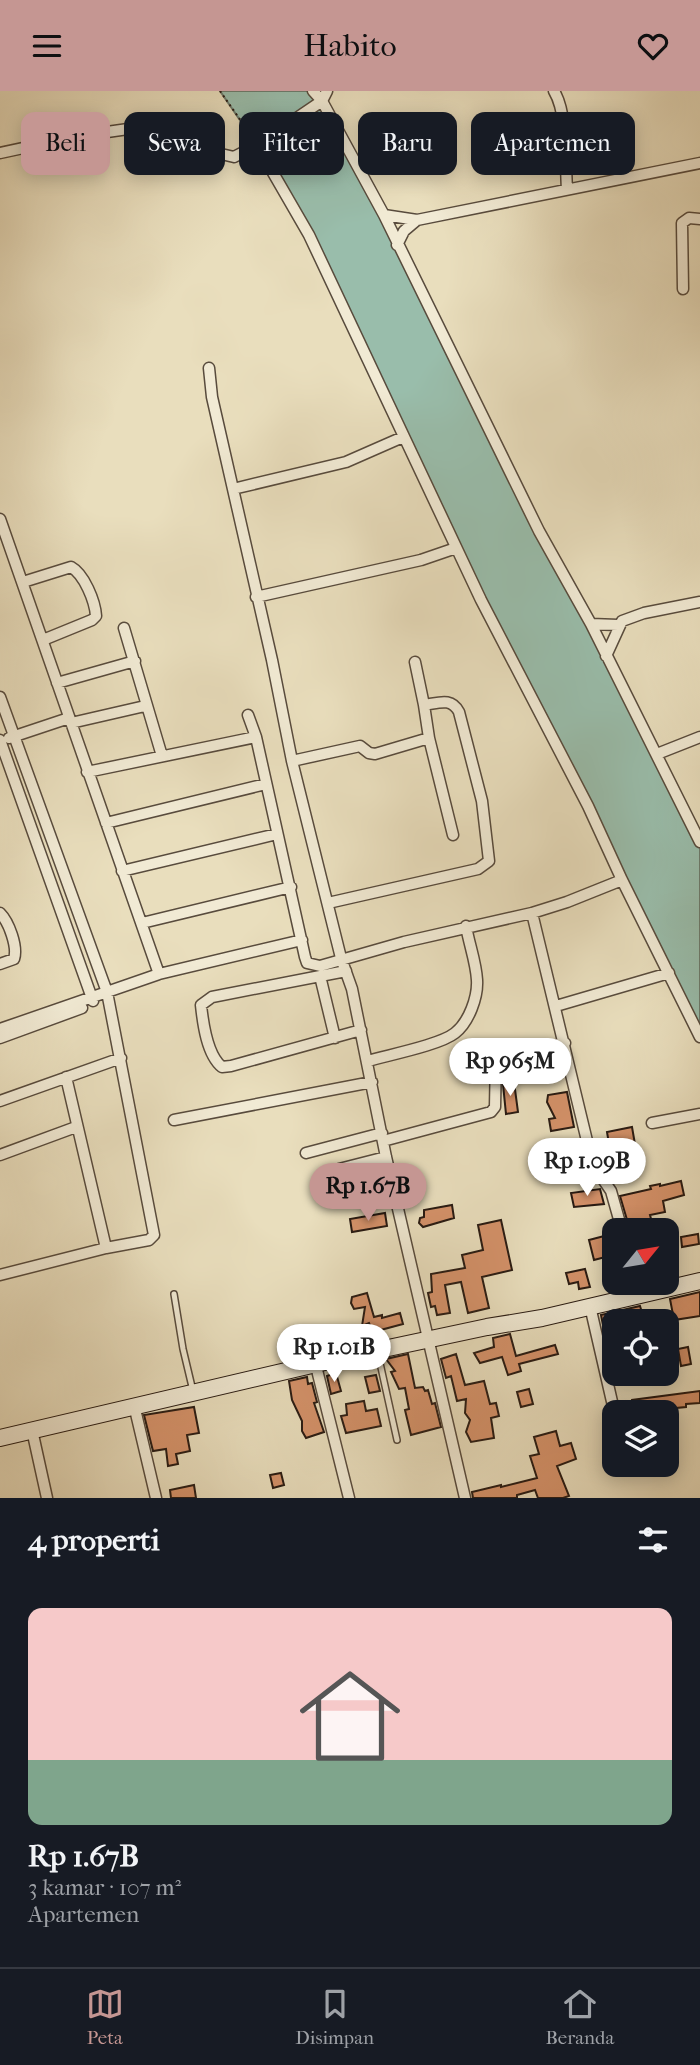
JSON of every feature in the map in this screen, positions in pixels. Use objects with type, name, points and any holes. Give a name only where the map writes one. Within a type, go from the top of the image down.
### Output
[{"type":"street","points":[[313,91],[322,99],[384,215],[539,531],[591,624],[700,842]]},
{"type":"street","points":[[554,91],[559,99],[568,189]]},
{"type":"street","points":[[304,112],[322,99]]},
{"type":"street","points":[[0,153],[79,136],[177,122],[191,129],[217,153],[234,157],[239,154]]},
{"type":"street","points":[[384,215],[416,219],[700,163]]},
{"type":"street","points":[[279,175],[456,548],[588,806],[700,1037]]},
{"type":"street","points":[[683,289],[682,223],[689,218],[700,219]]},
{"type":"street","points":[[397,245],[404,231],[416,219]]},
{"type":"street","points":[[209,368],[212,397],[272,660],[292,761],[361,1030],[461,1497]]},
{"type":"street","points":[[233,489],[346,462],[403,437]]},
{"type":"street","points":[[0,519],[159,974]]},
{"type":"street","points":[[256,597],[421,560],[456,548]]},
{"type":"street","points":[[23,582],[71,567],[77,570],[93,600],[96,615],[92,620],[43,640]]},
{"type":"street","points":[[591,624],[618,625],[633,616],[700,602]]},
{"type":"street","points":[[606,656],[618,625]]},
{"type":"street","points":[[124,628],[162,756]]},
{"type":"street","points":[[57,683],[135,661]]},
{"type":"street","points":[[415,662],[429,738],[453,835]]},
{"type":"street","points":[[0,697],[108,995],[153,1235],[149,1240],[0,1275]]},
{"type":"street","points":[[328,903],[478,869],[489,861],[482,801],[459,712],[453,703],[447,701],[424,705]]},
{"type":"street","points":[[93,1000],[0,741],[70,721],[145,706]]},
{"type":"street","points":[[248,715],[256,737],[307,963],[320,965],[466,926],[532,912],[567,902],[622,880]]},
{"type":"street","points":[[87,772],[256,737]]},
{"type":"street","points":[[657,754],[700,737]]},
{"type":"street","points":[[292,761],[360,746],[375,754],[429,738]]},
{"type":"street","points":[[106,823],[266,785]]},
{"type":"street","points":[[122,871],[277,834]]},
{"type":"street","points":[[142,923],[290,887]]},
{"type":"street","points":[[532,912],[588,1145],[600,1175],[611,1191],[619,1218]]},
{"type":"street","points":[[0,913],[6,920],[16,957],[0,964]]},
{"type":"street","points":[[368,1061],[454,1034],[468,1016],[475,999],[477,980],[466,926]]},
{"type":"street","points":[[0,1029],[108,995],[159,974],[302,940]]},
{"type":"street","points":[[346,971],[212,997],[201,1005],[211,1049],[216,1062],[222,1066],[361,1030]]},
{"type":"street","points":[[556,1006],[669,973]]},
{"type":"street","points":[[320,976],[335,1038]]},
{"type":"street","points":[[0,1038],[93,1000]]},
{"type":"street","points":[[306,1153],[491,1112],[495,1107],[496,1056],[565,1043]]},
{"type":"street","points":[[0,1101],[121,1058]]},
{"type":"street","points":[[66,1077],[106,1248]]},
{"type":"street","points":[[174,1120],[372,1082]]},
{"type":"street","points":[[652,1123],[700,1114]]},
{"type":"street","points":[[0,1154],[76,1127]]},
{"type":"street","points":[[346,1142],[353,1164]]},
{"type":"street","points":[[339,1169],[387,1157]]},
{"type":"street","points":[[679,1285],[699,1283]]},
{"type":"street","points":[[0,1438],[377,1351],[590,1307],[621,1295]]},
{"type":"street","points":[[590,1307],[612,1400]]},
{"type":"street","points":[[316,1366],[349,1498]]},
{"type":"street","points":[[134,1405],[156,1498]]},
{"type":"street","points":[[32,1430],[47,1498]]},
{"type":"lane","points":[[174,1294],[194,1393]]},
{"type":"lane","points":[[377,1351],[397,1440]]},
{"type":"path","points":[[220,91],[239,114]]},
{"type":"shaded area","points":[[220,91],[313,91],[328,112],[239,112],[239,119]]},
{"type":"shaded area","points":[[344,144],[700,842],[700,1037],[366,356],[272,175],[344,175]]},
{"type":"building","points":[[514,1082],[518,1112],[506,1114],[503,1084]]},
{"type":"building","points":[[567,1092],[574,1127],[551,1131],[549,1119],[555,1118],[547,1102],[548,1095]]},
{"type":"building","points":[[632,1127],[636,1150],[618,1154],[612,1143],[609,1144],[607,1132]]},
{"type":"building","points":[[681,1181],[684,1195],[663,1201],[665,1212],[650,1215],[651,1218],[626,1218],[620,1196],[651,1189],[650,1186]]},
{"type":"building","points":[[600,1189],[604,1204],[574,1207],[571,1193]]},
{"type":"building","points":[[452,1205],[454,1218],[423,1227],[419,1223],[420,1218],[424,1217],[424,1210]]},
{"type":"building","points":[[385,1213],[387,1226],[352,1232],[350,1219]]},
{"type":"building","points":[[501,1220],[512,1270],[482,1277],[489,1308],[468,1313],[461,1282],[445,1285],[450,1313],[437,1315],[435,1306],[431,1307],[428,1293],[432,1292],[431,1274],[465,1268],[462,1255],[483,1250],[478,1225]]},
{"type":"building","points":[[698,1234],[699,1244],[682,1247],[681,1237]]},
{"type":"building","points":[[602,1237],[602,1258],[594,1260],[589,1240]]},
{"type":"building","points":[[585,1269],[590,1287],[579,1289],[578,1282],[569,1284],[566,1273]]},
{"type":"building","points":[[700,1292],[700,1316],[679,1319],[679,1309],[672,1309],[670,1299]]},
{"type":"building","points":[[367,1293],[374,1317],[382,1315],[382,1318],[400,1313],[403,1324],[373,1332],[369,1323],[362,1326],[365,1307],[354,1309],[351,1303],[352,1297]]},
{"type":"building","points":[[510,1334],[516,1356],[555,1345],[558,1354],[519,1364],[521,1371],[508,1375],[502,1357],[480,1363],[474,1353],[494,1347],[493,1338]]},
{"type":"building","points":[[688,1347],[691,1364],[681,1366],[679,1349]]},
{"type":"building","points":[[408,1354],[415,1388],[423,1387],[425,1391],[428,1390],[432,1404],[435,1403],[441,1427],[411,1435],[405,1410],[409,1409],[405,1388],[399,1389],[391,1372],[395,1371],[386,1359]]},
{"type":"building","points":[[456,1354],[465,1385],[484,1381],[490,1404],[496,1403],[499,1416],[491,1418],[494,1438],[471,1442],[466,1432],[470,1420],[465,1413],[466,1399],[457,1401],[451,1376],[446,1378],[441,1359]]},
{"type":"building","points":[[336,1373],[341,1391],[331,1394],[327,1376]]},
{"type":"building","points":[[376,1375],[380,1391],[369,1393],[365,1377]]},
{"type":"building","points":[[307,1377],[308,1384],[312,1383],[317,1402],[314,1403],[324,1432],[306,1438],[302,1431],[302,1421],[292,1400],[289,1381]]},
{"type":"building","points":[[529,1389],[533,1404],[521,1407],[517,1392]]},
{"type":"building","points":[[700,1391],[700,1403],[686,1404],[686,1407],[679,1408],[679,1400],[632,1400]]},
{"type":"building","points":[[364,1401],[366,1411],[377,1409],[381,1426],[346,1433],[341,1416],[347,1415],[346,1404]]},
{"type":"building","points":[[194,1407],[199,1433],[187,1435],[190,1451],[176,1454],[178,1464],[168,1466],[166,1449],[153,1451],[144,1415]]},
{"type":"building","points":[[556,1431],[560,1446],[571,1443],[576,1459],[557,1466],[569,1496],[538,1498],[535,1490],[517,1495],[517,1498],[473,1498],[472,1492],[537,1478],[530,1456],[539,1454],[534,1437]]},
{"type":"building","points":[[281,1473],[284,1485],[273,1488],[270,1475]]},
{"type":"building","points":[[194,1485],[196,1498],[171,1498],[170,1490]]}]
